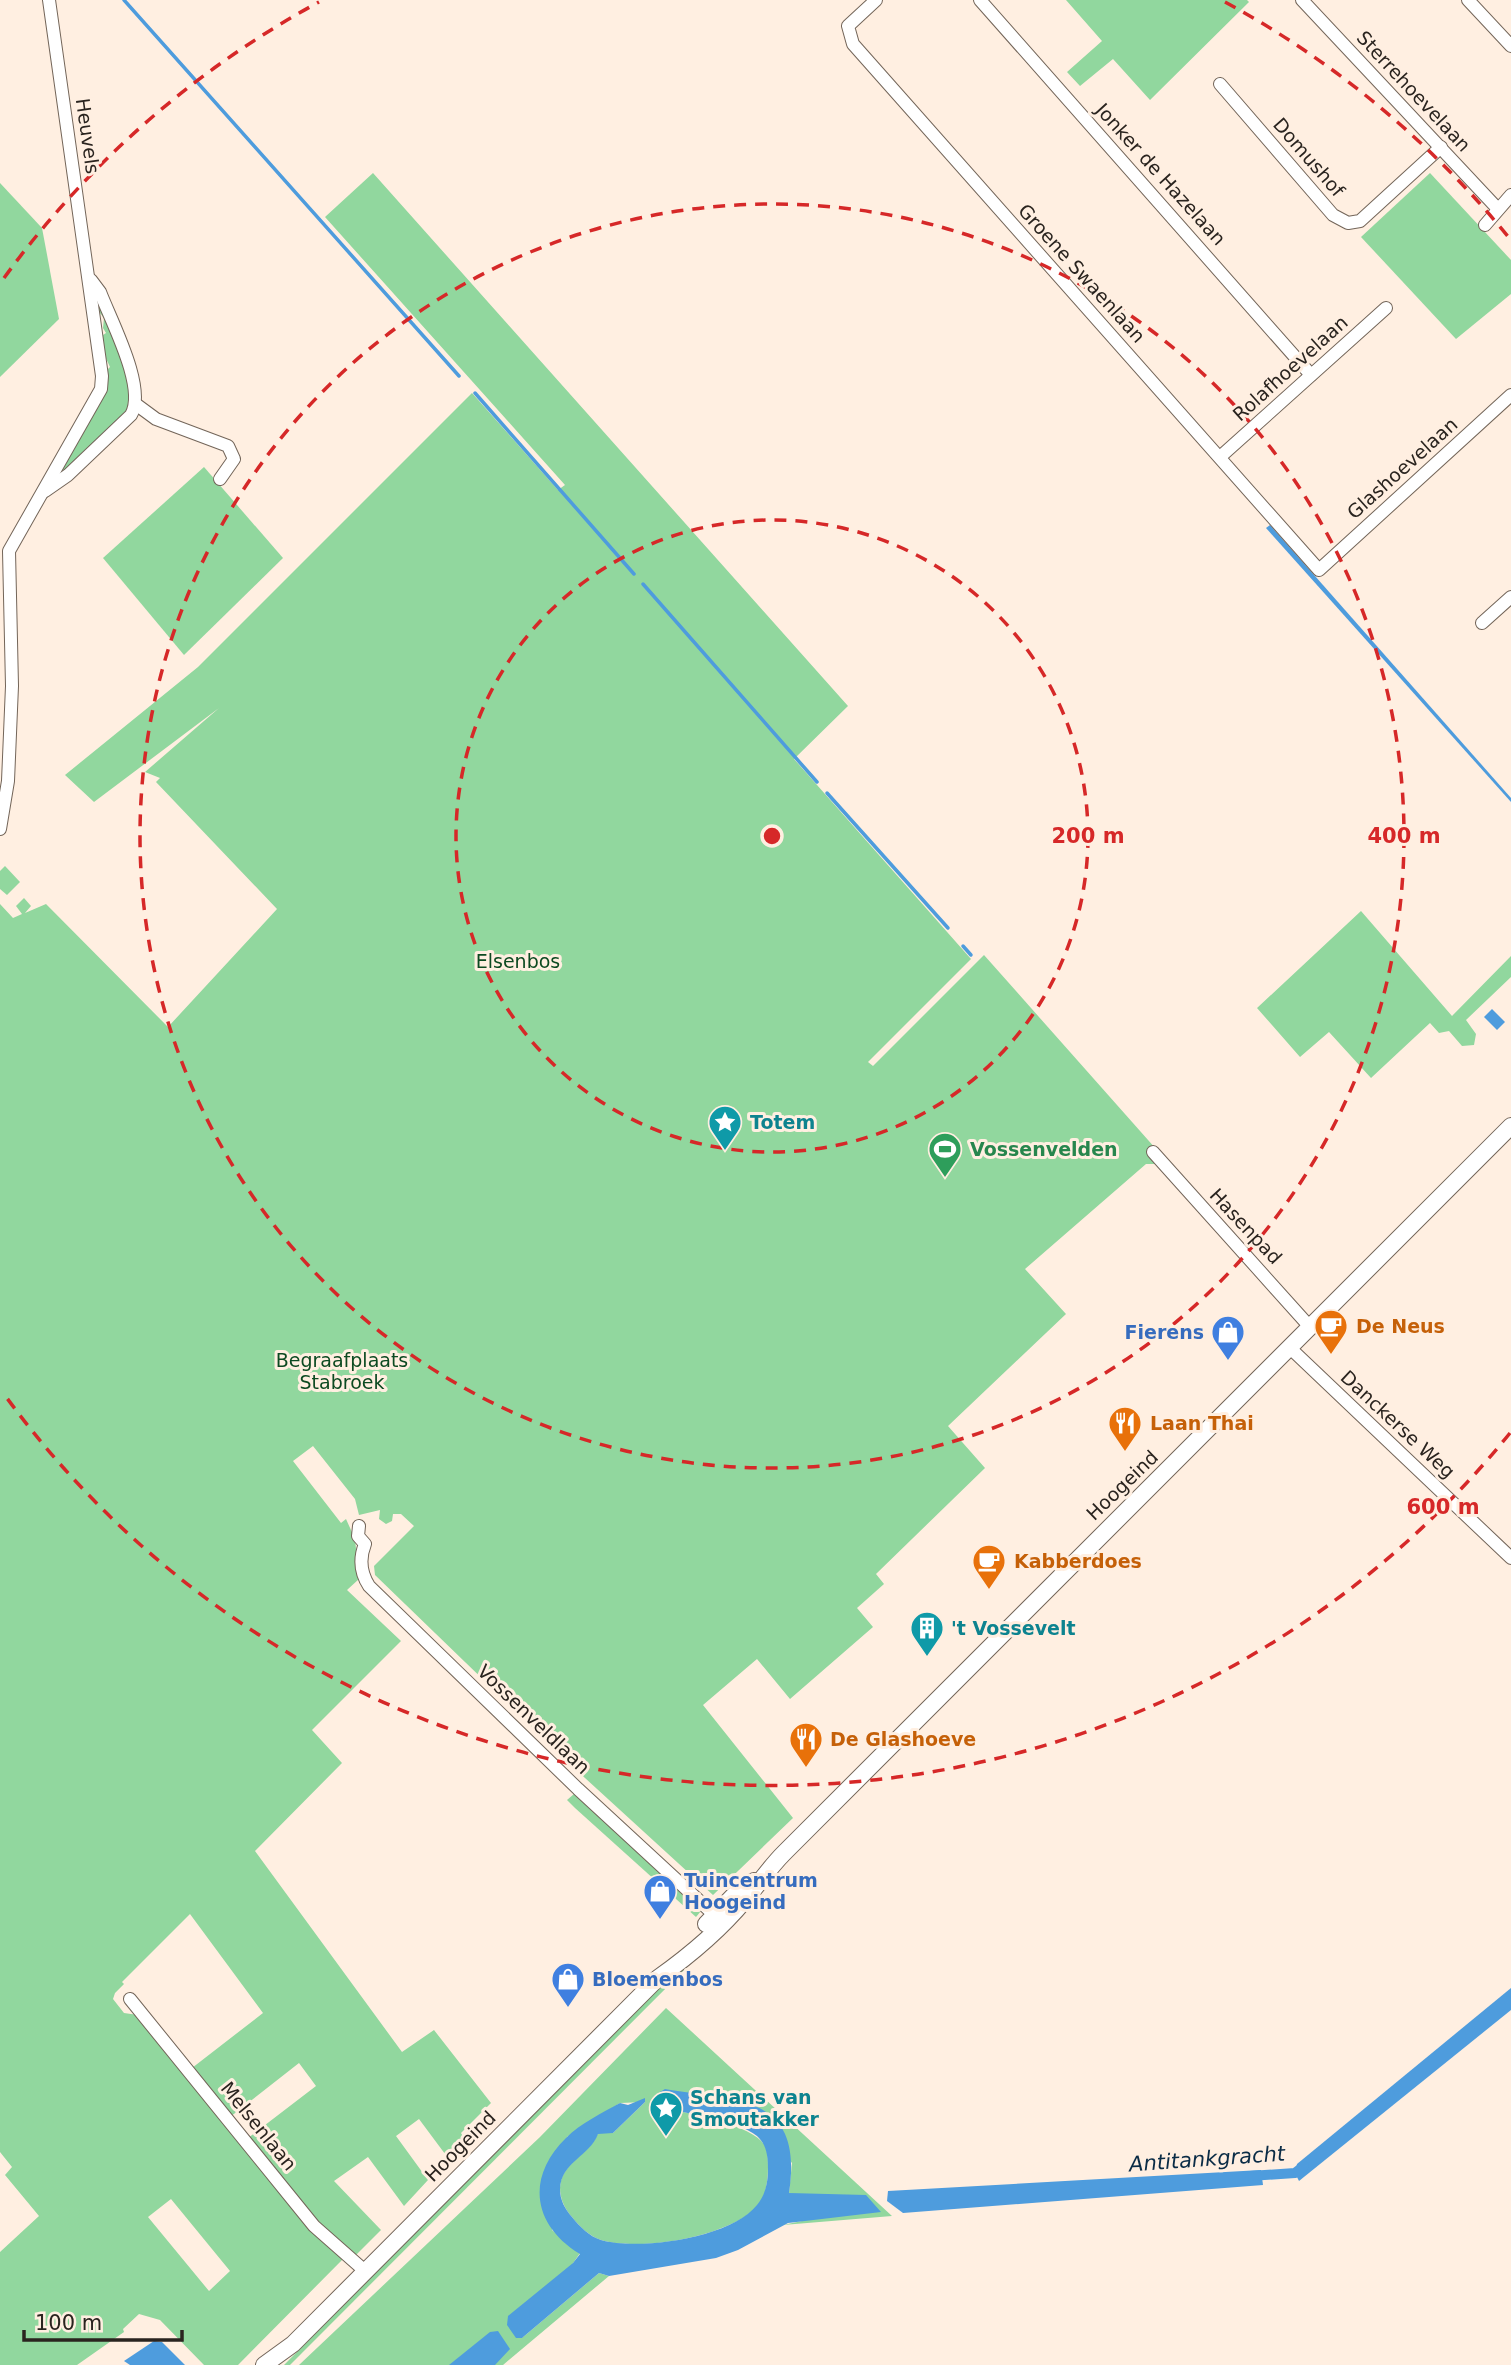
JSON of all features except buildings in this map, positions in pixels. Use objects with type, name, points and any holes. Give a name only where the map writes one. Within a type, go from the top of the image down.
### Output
[{"type":"main road","name":"Hoogeind","points":[[278,2365],[293,2344],[365,2271],[658,1978],[683,1960],[718,1919],[745,1900],[762,1875],[1511,1126]]},
{"type":"main road","name":"Hoogeind","points":[[264,2365],[293,2344]]},
{"type":"street","name":"Heuvels","points":[[1,827],[8,781],[12,686],[9,551],[101,389],[89,278],[49,0]]},
{"type":"street","name":"Groene Swaenlaan","points":[[876,0],[848,26],[853,44],[1319,570]]},
{"type":"street","name":"Jonker de Hazelaan","points":[[980,0],[1311,374]]},
{"type":"street","name":"Sterrehoevelaan","points":[[1302,0],[1497,208]]},
{"type":"street","points":[[1468,0],[1511,46]]},
{"type":"street","name":"Domushof","points":[[1220,83],[1333,215],[1348,223],[1360,220],[1441,147]]},
{"type":"street","points":[[1485,225],[1511,195]]},
{"type":"street","name":"Heuvels","points":[[42,494],[68,475],[131,415],[137,405],[134,382],[100,292],[89,278]]},
{"type":"street","name":"Rolafhoevelaan","points":[[1220,457],[1386,308]]},
{"type":"street","name":"Glashoevelaan","points":[[1319,570],[1511,395]]},
{"type":"street","points":[[137,405],[156,419],[228,446],[234,459],[220,479]]},
{"type":"street","points":[[1482,623],[1511,597]]},
{"type":"street","name":"Hasenpad","points":[[1153,1152],[1310,1326]]},
{"type":"street","name":"Danckerse Weg","points":[[1289,1347],[1511,1558]]},
{"type":"street","name":"Vossenveldlaan","points":[[359,1526],[358,1536],[365,1544],[361,1556],[362,1569],[369,1586],[578,1789],[718,1919]]},
{"type":"street","name":"Melsenlaan","points":[[130,1999],[314,2226],[365,2271]]},
{"type":"green space","points":[[1066,0],[1249,2],[1150,100],[1113,59],[1080,86],[1067,72],[1102,41]]},
{"type":"green space","points":[[373,173],[848,706],[794,759],[971,959],[868,1062],[873,1066],[984,955],[1164,1158],[1157,1164],[1146,1164],[1025,1269],[1066,1314],[948,1426],[985,1468],[876,1574],[884,1584],[857,1608],[873,1627],[790,1699],[757,1659],[703,1705],[793,1818],[713,1895],[585,1778],[375,1575],[374,1566],[414,1526],[401,1514],[393,1514],[392,1521],[386,1524],[379,1519],[380,1510],[359,1515],[355,1499],[313,1446],[293,1461],[341,1523],[346,1519],[355,1539],[359,1579],[347,1590],[401,1641],[312,1730],[342,1763],[255,1851],[402,2052],[434,2030],[491,2103],[461,2133],[465,2140],[448,2158],[419,2119],[396,2136],[428,2180],[404,2206],[368,2157],[334,2181],[381,2230],[354,2257],[321,2229],[248,2138],[316,2086],[299,2063],[230,2117],[192,2068],[263,2013],[190,1914],[122,1982],[124,1984],[113,1999],[124,2013],[138,2015],[344,2258],[238,2365],[204,2365],[160,2320],[139,2314],[123,2329],[124,2332],[77,2365],[0,2365],[0,2252],[39,2216],[5,2175],[12,2167],[0,2152],[0,904],[13,918],[22,914],[16,906],[24,898],[31,906],[25,913],[46,904],[168,1027],[277,909],[156,782],[160,778],[145,772],[219,708],[94,802],[65,775],[198,667],[472,393],[558,490],[565,485],[325,217]],"holes":[[[171,2199],[230,2271],[209,2291],[148,2217]]]},
{"type":"green space","points":[[1430,173],[1511,260],[1511,294],[1456,339],[1361,237]]},
{"type":"green space","points":[[0,183],[42,228],[59,319],[0,377]]},
{"type":"green space","points":[[98,300],[133,386],[132,407],[60,474],[58,469],[89,423],[89,416],[97,409],[96,403],[105,395],[103,363],[108,369],[110,367],[103,352],[99,329],[103,335],[106,333],[103,328],[104,318],[96,308]]},
{"type":"green space","points":[[204,467],[283,558],[184,655],[103,558]]},
{"type":"green space","points":[[5,866],[20,882],[7,895],[0,889],[0,871]]},
{"type":"green space","points":[[1361,911],[1452,1016],[1511,956],[1511,977],[1466,1020],[1476,1034],[1474,1045],[1462,1046],[1449,1031],[1439,1033],[1430,1023],[1371,1078],[1329,1032],[1300,1057],[1257,1008]]},
{"type":"green space","points":[[574,1794],[701,1911],[696,1917],[567,1800]]},
{"type":"green space","points":[[706,1948],[290,2365],[284,2365],[681,1965]]},
{"type":"green space","points":[[666,2008],[892,2216],[783,2225],[802,2221],[796,2195],[789,2193],[792,2163],[733,2098],[691,2094],[673,2110],[737,2127],[749,2132],[765,2146],[768,2177],[760,2203],[744,2218],[705,2234],[659,2243],[617,2243],[601,2240],[585,2230],[569,2214],[560,2188],[565,2172],[589,2147],[598,2133],[613,2133],[645,2102],[620,2103],[567,2137],[552,2230],[580,2253],[522,2338],[599,2273],[609,2276],[503,2365],[299,2365],[540,2137]]},
{"type":"water","points":[[1270,525],[1511,798],[1511,802],[1266,528]]},
{"type":"water","points":[[1492,1009],[1505,1022],[1497,1030],[1484,1017]]},
{"type":"water","points":[[1511,1988],[1511,2010],[1299,2181],[1295,2173],[1297,2164]]},
{"type":"water","points":[[665,2089],[717,2096],[760,2108],[776,2120],[786,2137],[791,2161],[789,2193],[866,2195],[881,2212],[788,2223],[738,2250],[716,2258],[609,2276],[599,2273],[522,2338],[516,2338],[507,2325],[508,2316],[573,2263],[580,2254],[552,2229],[544,2215],[540,2184],[545,2169],[553,2153],[566,2138],[620,2103],[628,2105],[645,2098],[645,2102],[613,2133],[598,2134],[589,2148],[565,2172],[562,2180],[560,2193],[565,2208],[585,2231],[601,2240],[618,2243],[638,2244],[684,2239],[727,2226],[744,2216],[760,2201],[768,2170],[763,2143],[757,2136],[737,2125],[660,2107],[660,2092]]},
{"type":"water","points":[[1261,2170],[1263,2185],[903,2213],[887,2201],[888,2191]]},
{"type":"water","points":[[498,2331],[510,2349],[495,2365],[449,2365],[490,2332]]},
{"type":"water","points":[[154,2341],[162,2342],[185,2365],[130,2365],[124,2361]]},
{"type":"waterway","points":[[124,0],[459,376]]},
{"type":"waterway","points":[[475,393],[634,574]]},
{"type":"waterway","points":[[643,584],[817,782]]},
{"type":"waterway","points":[[827,793],[948,928]]},
{"type":"waterway","points":[[963,946],[971,955]]},
{"type":"waterway","name":"Antitankgracht","points":[[1250,2176],[1295,2173],[1304,2166]]},
{"type":"place","name":"Totem","points":[[725,1152]]},
{"type":"place","name":"Vossenvelden","points":[[945,1179]]},
{"type":"place","name":"De Neus","points":[[1331,1356]]},
{"type":"place","name":"Fierens","points":[[1228,1362]]},
{"type":"place","name":"Laan Thai","points":[[1125,1453]]},
{"type":"place","name":"Kabberdoes","points":[[989,1591]]},
{"type":"place","name":"'t Vossevelt","points":[[927,1658]]},
{"type":"place","name":"De Glashoeve","points":[[806,1769]]},
{"type":"place","name":"Tuincentrum Hoogeind","points":[[660,1921]]},
{"type":"place","name":"Bloemenbos","points":[[568,2009]]},
{"type":"place","name":"Schans van Smoutakker","points":[[666,2138]]},
{"type":"park label","name":"Elsenbos","points":[[518,961]]},
{"type":"park label","name":"Begraafplaats Stabroek","points":[[342,1371]]}]
